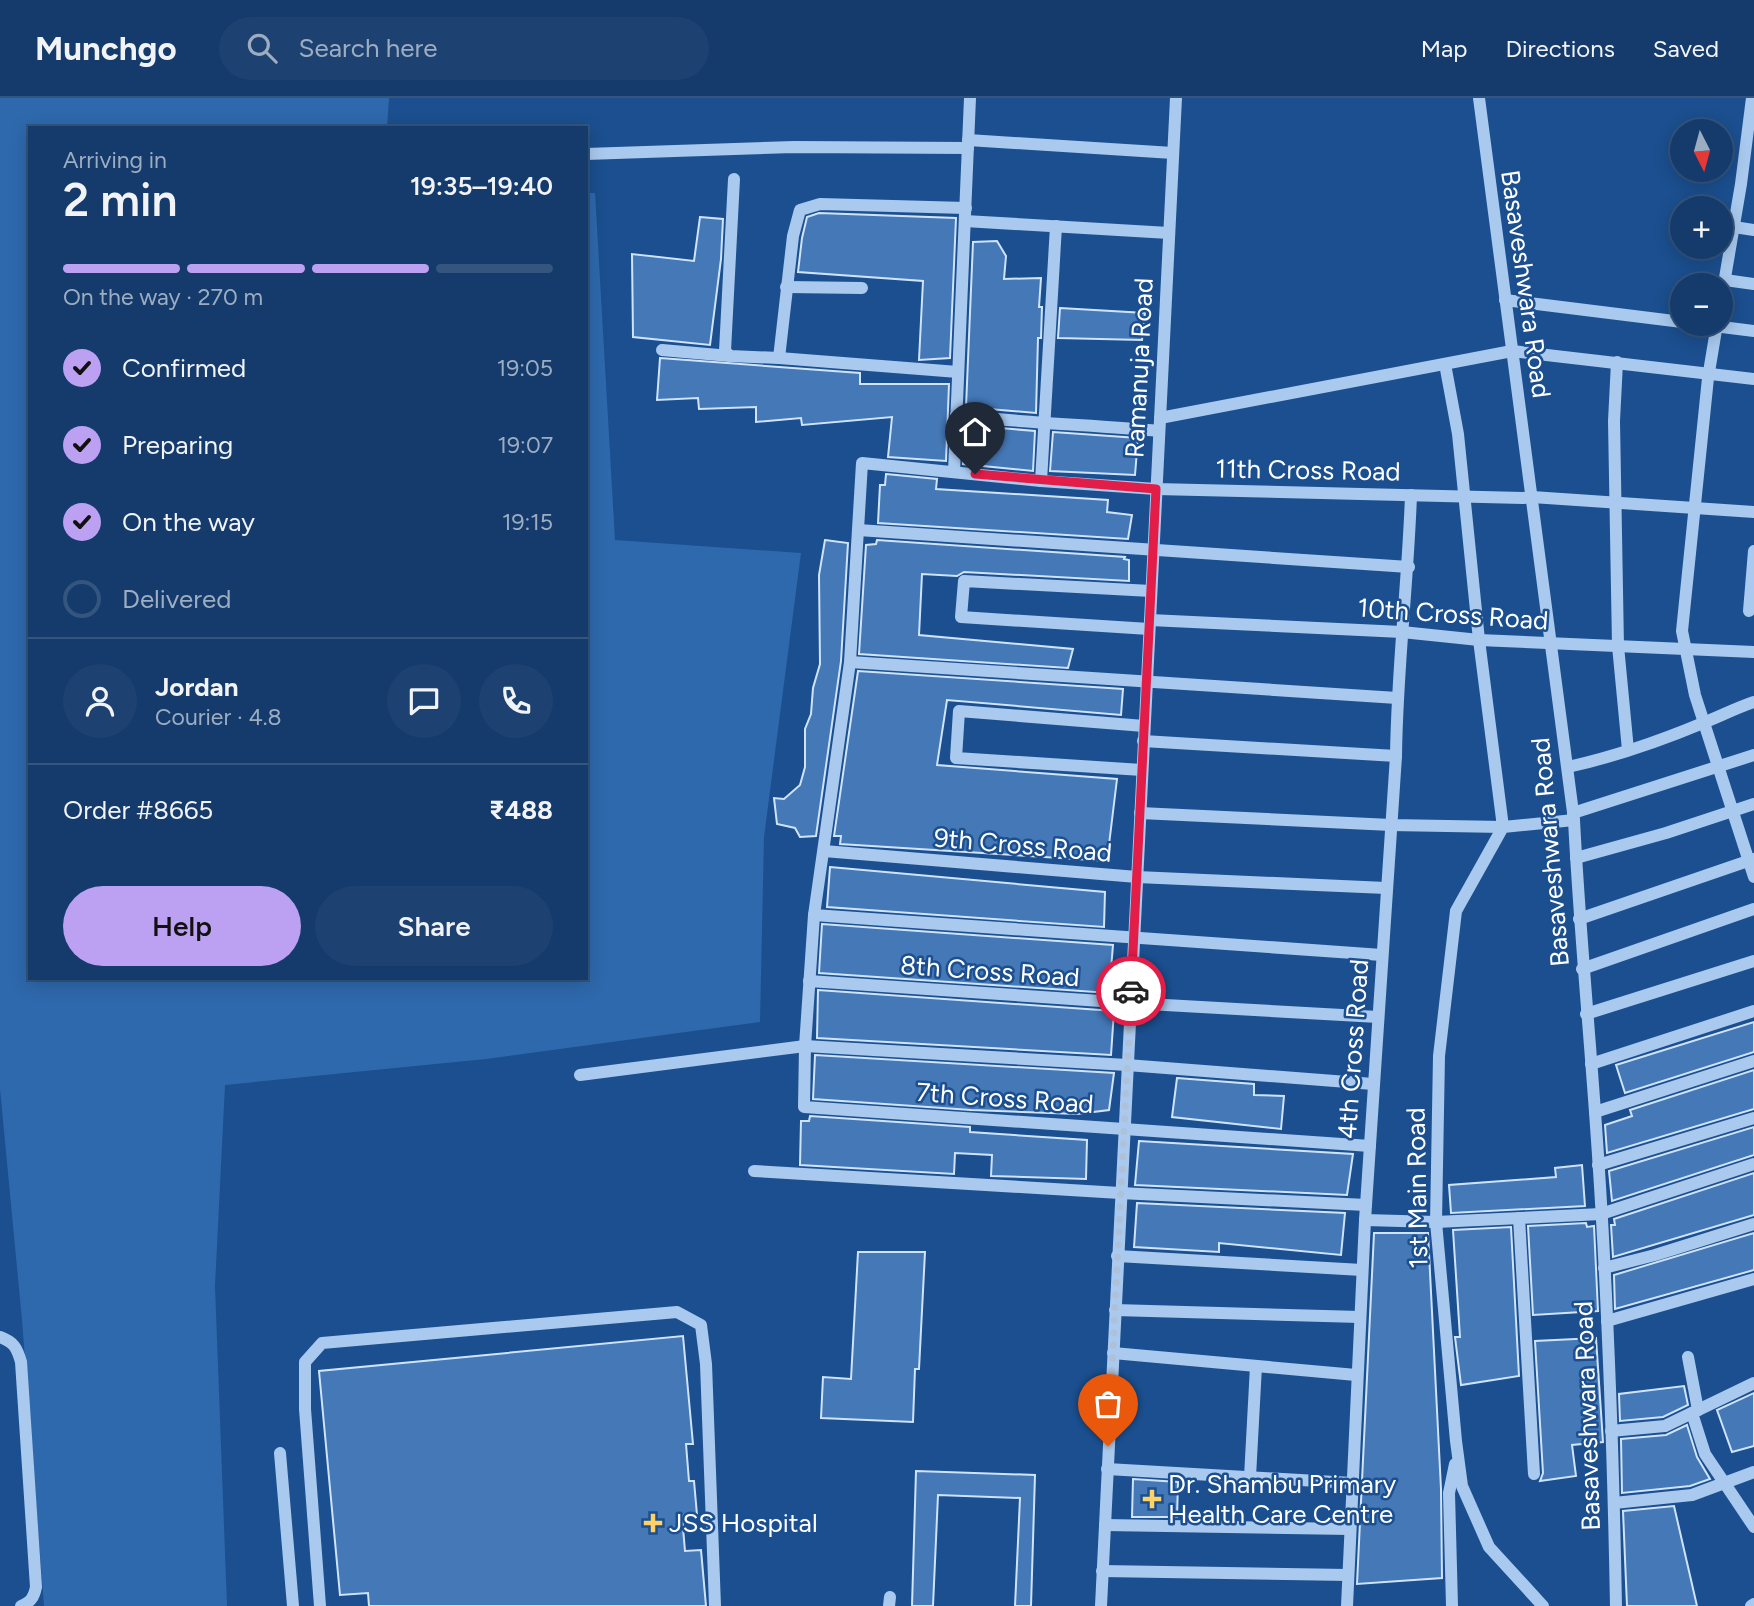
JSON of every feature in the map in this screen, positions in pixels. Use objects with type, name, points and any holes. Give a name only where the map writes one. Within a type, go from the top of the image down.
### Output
[{"type":"street","points":[[954,472],[970,98]]},
{"type":"street","name":"Ramanuja Road","points":[[1101,1606],[1176,98]]},
{"type":"street","name":"Basaveshwara Road","points":[[1479,98],[1574,816],[1607,1321],[1616,1606]]},
{"type":"street","points":[[1726,273],[1734,227],[1747,185],[1752,98]]},
{"type":"street","points":[[588,154],[968,144],[1173,153]]},
{"type":"street","points":[[730,356],[725,351],[734,179]]},
{"type":"street","points":[[779,358],[793,236],[800,209],[820,204],[965,215],[1055,226],[1169,233]]},
{"type":"street","points":[[1041,481],[1055,226]]},
{"type":"street","points":[[1734,227],[1754,230]]},
{"type":"street","points":[[1733,281],[1754,284]]},
{"type":"street","points":[[786,287],[862,288]]},
{"type":"street","points":[[1505,300],[1670,321]]},
{"type":"street","points":[[1733,328],[1754,331]]},
{"type":"street","points":[[1715,336],[1682,631],[1695,695],[1751,860],[1754,877]]},
{"type":"street","points":[[662,351],[958,372]]},
{"type":"street","points":[[956,415],[1025,423],[1045,421],[1159,425],[1512,351],[1754,379]]},
{"type":"street","points":[[1617,362],[1614,421],[1618,646],[1628,750]]},
{"type":"street","points":[[1445,364],[1458,434],[1479,640],[1503,827]]},
{"type":"street","name":"11th Cross Road","points":[[858,530],[862,463],[1041,481],[1156,489],[1532,497],[1754,512]]},
{"type":"street","name":"4th Cross Road","points":[[1347,1606],[1362,1270],[1396,756],[1396,698],[1409,567],[1411,495]]},
{"type":"street","points":[[805,1046],[814,915],[850,662],[858,530],[1409,567]]},
{"type":"street","points":[[1749,611],[1754,551]]},
{"type":"street","name":"10th Cross Road","points":[[1151,591],[964,581],[961,617],[1402,632],[1479,640],[1754,652]]},
{"type":"street","points":[[850,662],[1396,698]]},
{"type":"street","points":[[1568,767],[1606,758],[1754,702]]},
{"type":"street","points":[[1142,770],[956,758],[959,711],[1144,726]]},
{"type":"street","points":[[1143,741],[1396,756]]},
{"type":"street","points":[[1140,813],[1391,825],[1503,827],[1574,816],[1754,755]]},
{"type":"street","points":[[1576,858],[1754,804]]},
{"type":"street","name":"1st Main Road","points":[[1503,827],[1456,911],[1439,1056],[1436,1222],[1462,1486],[1489,1547],[1543,1606]]},
{"type":"street","name":"9th Cross Road","points":[[824,851],[1137,877],[1386,888]]},
{"type":"street","points":[[1579,919],[1751,860]]},
{"type":"street","points":[[1583,969],[1754,909]]},
{"type":"street","points":[[814,915],[1381,955]]},
{"type":"street","points":[[1586,1014],[1754,961]]},
{"type":"street","name":"8th Cross Road","points":[[809,981],[1378,1017]]},
{"type":"street","points":[[1591,1064],[1754,1012]]},
{"type":"street","points":[[580,1075],[805,1046],[1127,1065],[1373,1084]]},
{"type":"street","name":"7th Cross Road","points":[[805,1046],[804,1107],[1370,1146]]},
{"type":"street","points":[[1595,1112],[1754,1061]]},
{"type":"street","points":[[1598,1165],[1754,1118]]},
{"type":"street","points":[[1365,1220],[1436,1222],[1601,1214],[1754,1164]]},
{"type":"street","points":[[754,1171],[1366,1205]]},
{"type":"street","points":[[1519,1218],[1534,1474]]},
{"type":"street","points":[[1604,1268],[1754,1224]]},
{"type":"street","points":[[1117,1256],[1362,1270]]},
{"type":"street","points":[[1607,1321],[1754,1279]]},
{"type":"street","points":[[1115,1310],[1360,1317]]},
{"type":"street","points":[[320,1606],[305,1409],[305,1362],[322,1343],[677,1312],[701,1325],[706,1364],[715,1606]]},
{"type":"street","points":[[0,1337],[11,1341],[18,1349],[21,1362],[36,1587],[27,1604],[21,1606]]},
{"type":"street","points":[[1113,1353],[1356,1375]]},
{"type":"street","points":[[1688,1357],[1695,1412],[1705,1454],[1754,1527]]},
{"type":"street","points":[[1250,1477],[1256,1366]]},
{"type":"street","points":[[1611,1432],[1665,1426],[1754,1383]]},
{"type":"street","points":[[280,1453],[293,1606]]},
{"type":"street","points":[[1452,1606],[1449,1493],[1457,1453]]},
{"type":"street","points":[[1107,1469],[1352,1483]]},
{"type":"street","points":[[1614,1503],[1692,1495],[1754,1472]]},
{"type":"street","points":[[1105,1525],[1350,1529]]},
{"type":"street","points":[[1102,1572],[1348,1575]]},
{"type":"shaded area","points":[[0,98],[389,98],[387,126],[28,126],[28,980],[588,980],[588,193],[595,193],[615,540],[801,553],[764,837],[760,1022],[486,1059],[225,1085],[215,1286],[227,1606],[44,1606],[22,1320],[0,1089]]},
{"type":"building","points":[[819,213],[956,218],[950,358],[919,360],[923,281],[798,272],[807,217]]},
{"type":"building","points":[[700,217],[723,219],[721,259],[710,345],[633,337],[632,254],[694,261]]},
{"type":"building","points":[[997,241],[1006,256],[1004,279],[1041,278],[1041,338],[1038,338],[1036,413],[966,407],[973,242]]},
{"type":"building","points":[[1060,308],[1145,313],[1142,340],[1058,338]]},
{"type":"building","points":[[660,358],[860,373],[860,384],[949,384],[946,461],[888,457],[892,417],[802,425],[801,418],[756,422],[756,407],[699,409],[698,398],[657,400]]},
{"type":"building","points":[[965,425],[1035,431],[1033,471],[963,464]]},
{"type":"building","points":[[1053,432],[1138,438],[1135,475],[1050,471]]},
{"type":"building","points":[[886,474],[937,479],[936,489],[1108,500],[1107,512],[1132,515],[1128,539],[878,523],[880,485],[885,485]]},
{"type":"building","points":[[825,540],[848,543],[841,661],[816,836],[800,837],[795,828],[777,824],[774,798],[784,799],[800,785],[805,767],[805,729],[811,714],[813,688],[820,664],[819,575]]},
{"type":"building","points":[[877,540],[1125,557],[1124,559],[1129,560],[1129,581],[964,572],[957,576],[922,574],[919,635],[1073,649],[1068,668],[859,654],[866,545],[876,544]]},
{"type":"building","points":[[858,671],[1123,689],[1121,715],[947,700],[937,765],[1117,779],[1107,861],[840,844],[841,836],[834,836]]},
{"type":"building","points":[[830,867],[1105,892],[1104,927],[827,907]]},
{"type":"building","points":[[822,924],[1113,945],[1109,993],[819,973]]},
{"type":"building","points":[[818,990],[1114,1011],[1111,1055],[817,1038]]},
{"type":"building","points":[[1754,1022],[1754,1052],[1625,1093],[1616,1065]]},
{"type":"building","points":[[815,1055],[1114,1073],[1109,1110],[1077,1114],[971,1110],[813,1099]]},
{"type":"building","points":[[1754,1070],[1754,1109],[1607,1153],[1605,1125],[1632,1116],[1630,1110]]},
{"type":"building","points":[[1177,1078],[1254,1084],[1254,1095],[1284,1096],[1281,1129],[1172,1117]]},
{"type":"building","points":[[810,1116],[970,1127],[970,1132],[1087,1140],[1086,1179],[991,1176],[992,1155],[955,1153],[954,1174],[800,1165],[801,1121],[809,1121]]},
{"type":"building","points":[[1754,1127],[1754,1155],[1612,1201],[1609,1171]]},
{"type":"building","points":[[1139,1141],[1353,1154],[1347,1195],[1135,1185]]},
{"type":"building","points":[[1582,1165],[1585,1206],[1451,1213],[1449,1185],[1556,1177],[1555,1168]]},
{"type":"building","points":[[1754,1173],[1754,1215],[1613,1257],[1611,1225],[1615,1225],[1614,1219]]},
{"type":"building","points":[[1137,1203],[1345,1213],[1341,1255],[1219,1243],[1219,1252],[1134,1247]]},
{"type":"building","points":[[1586,1223],[1587,1227],[1594,1226],[1598,1311],[1533,1315],[1528,1226]]},
{"type":"building","points":[[1511,1227],[1519,1376],[1461,1385],[1455,1337],[1460,1337],[1453,1230]]},
{"type":"building","points":[[1374,1233],[1428,1233],[1441,1489],[1442,1578],[1357,1584]]},
{"type":"building","points":[[1754,1233],[1754,1270],[1615,1309],[1614,1275]]},
{"type":"building","points":[[858,1252],[925,1252],[919,1369],[915,1369],[913,1422],[821,1418],[823,1377],[851,1379]]},
{"type":"building","points":[[683,1336],[693,1444],[686,1444],[689,1481],[694,1481],[697,1515],[682,1516],[685,1551],[701,1550],[706,1606],[369,1606],[368,1593],[340,1595],[319,1371]]},
{"type":"building","points":[[1596,1338],[1603,1442],[1572,1445],[1576,1476],[1540,1481],[1543,1473],[1535,1341]]},
{"type":"building","points":[[1684,1386],[1688,1405],[1663,1417],[1620,1421],[1619,1394]]},
{"type":"building","points":[[1754,1393],[1754,1446],[1732,1452],[1717,1410]]},
{"type":"building","points":[[1687,1425],[1697,1457],[1710,1479],[1690,1486],[1622,1493],[1621,1439],[1666,1435]]},
{"type":"building","points":[[916,1471],[1035,1475],[1031,1606],[1015,1606],[1020,1498],[938,1495],[933,1606],[912,1606]]},
{"type":"building","points":[[1133,1479],[1178,1482],[1177,1517],[1132,1517]]},
{"type":"building","points":[[1674,1506],[1697,1606],[1627,1606],[1623,1511]]},
{"type":"way so far","points":[[1108,1446],[1131,991]]},
{"type":"place","name":"Dr. Shambu Primary Health Care Centre","points":[[1152,1499]]},
{"type":"place","name":"JSS Hospital","points":[[653,1523]]},
{"type":"route","points":[[975,474],[1156,489],[1131,991]]}]
